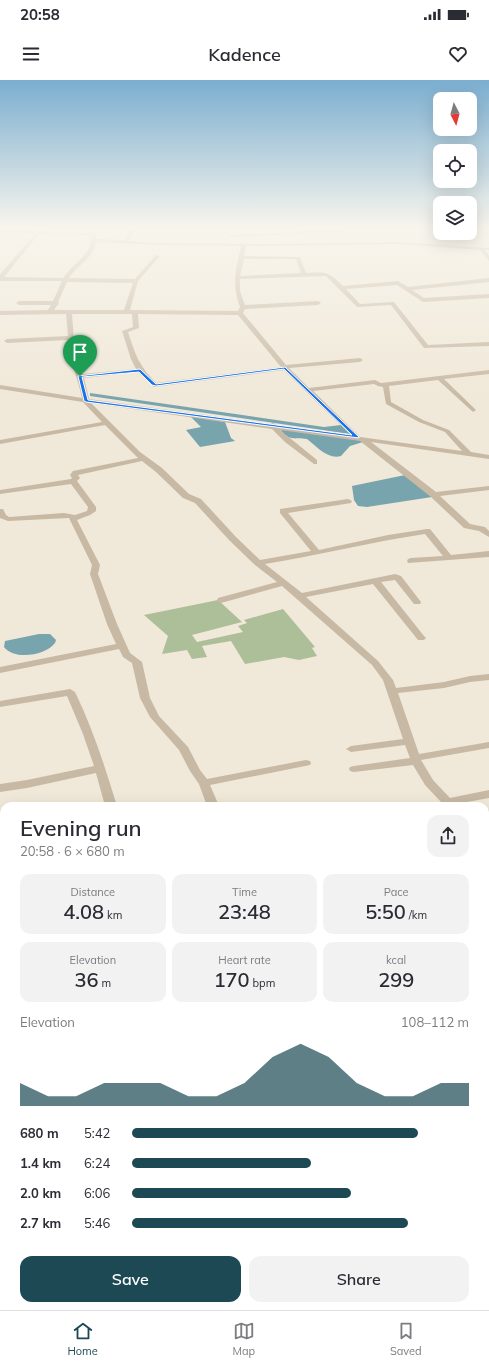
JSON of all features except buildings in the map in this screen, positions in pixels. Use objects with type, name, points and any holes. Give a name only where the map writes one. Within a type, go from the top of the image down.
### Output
[{"type":"street","points":[[50,312],[56,303],[63,285]]},
{"type":"street","points":[[127,311],[135,285]]},
{"type":"street","points":[[237,285],[241,310],[284,367],[358,438],[434,495],[467,526],[482,529],[489,535]]},
{"type":"street","points":[[339,285],[359,306],[392,303],[426,348],[489,344]]},
{"type":"street","points":[[342,288],[365,285]]},
{"type":"street","points":[[402,285],[423,300],[428,301],[489,296]]},
{"type":"street","points":[[408,289],[440,285]]},
{"type":"street","points":[[19,303],[56,303]]},
{"type":"street","points":[[0,313],[127,311],[183,314],[318,303]]},
{"type":"street","points":[[69,312],[72,354],[80,376],[86,401],[124,442],[143,459],[159,470],[186,496],[198,501],[233,539],[258,562],[300,596],[375,663],[388,680],[416,759],[429,782],[446,802]]},
{"type":"street","points":[[135,312],[136,328],[124,331],[134,359],[140,370],[156,385],[284,367],[360,360]]},
{"type":"street","points":[[7,342],[70,338]]},
{"type":"street","points":[[80,376],[140,370]]},
{"type":"street","points":[[308,390],[375,382],[380,385],[489,372]]},
{"type":"street","points":[[439,378],[473,410]]},
{"type":"street","points":[[386,384],[388,403],[421,421],[447,431],[469,454]]},
{"type":"street","points":[[0,387],[86,401],[273,425],[489,457]]},
{"type":"street","points":[[0,442],[106,422]]},
{"type":"street","points":[[273,425],[284,438],[305,452],[314,462]]},
{"type":"street","points":[[73,481],[76,478],[74,475],[76,473],[143,459]]},
{"type":"street","points":[[0,492],[73,481]]},
{"type":"street","points":[[0,511],[3,519],[14,520],[64,515],[75,517],[90,513],[92,511],[92,507],[73,481]]},
{"type":"street","points":[[434,495],[489,488]]},
{"type":"street","points":[[317,553],[283,511],[348,500]]},
{"type":"street","points":[[75,517],[73,520],[96,565],[94,574],[112,624],[126,655],[136,662],[145,698],[155,717],[184,750],[195,771],[204,783],[211,802]]},
{"type":"street","points":[[258,562],[317,553],[388,537],[427,531],[448,557]]},
{"type":"street","points":[[411,560],[489,554]]},
{"type":"street","points":[[300,596],[324,590],[398,578],[417,602]]},
{"type":"street","points":[[376,581],[421,638]]},
{"type":"street","points":[[220,600],[283,582]]},
{"type":"street","points":[[0,670],[122,646]]},
{"type":"street","points":[[392,691],[444,685],[470,679],[489,678]]},
{"type":"street","points":[[0,704],[70,692],[82,714],[101,768],[110,802]]},
{"type":"street","points":[[351,749],[409,741]]},
{"type":"street","points":[[354,769],[489,745]]},
{"type":"street","points":[[204,783],[306,763]]},
{"type":"street","points":[[0,788],[27,784],[101,768]]},
{"type":"street","points":[[459,802],[489,794]]},
{"type":"green space","points":[[218,600],[242,622],[192,635],[197,642],[243,632],[238,626],[247,623],[244,620],[283,609],[315,647],[312,648],[317,656],[299,660],[284,657],[245,664],[231,641],[202,646],[207,657],[192,659],[187,650],[162,654],[168,636],[144,615]]},
{"type":"water","points":[[90,393],[324,427],[341,425],[350,434],[90,396]]},
{"type":"water","points":[[190,416],[225,422],[231,438],[235,441],[200,447],[186,430],[201,427]]},
{"type":"water","points":[[280,429],[360,440],[363,442],[350,446],[341,456],[336,457],[322,452],[307,439],[286,436]]},
{"type":"water","points":[[405,475],[432,497],[367,507],[358,506],[354,500],[352,486]]},
{"type":"water","points":[[39,634],[50,634],[56,640],[55,643],[45,651],[30,655],[15,654],[4,647],[5,641]]},
{"type":"route","points":[[285,368],[357,438],[273,425],[86,401],[80,376],[140,370],[156,385],[285,368]]}]
